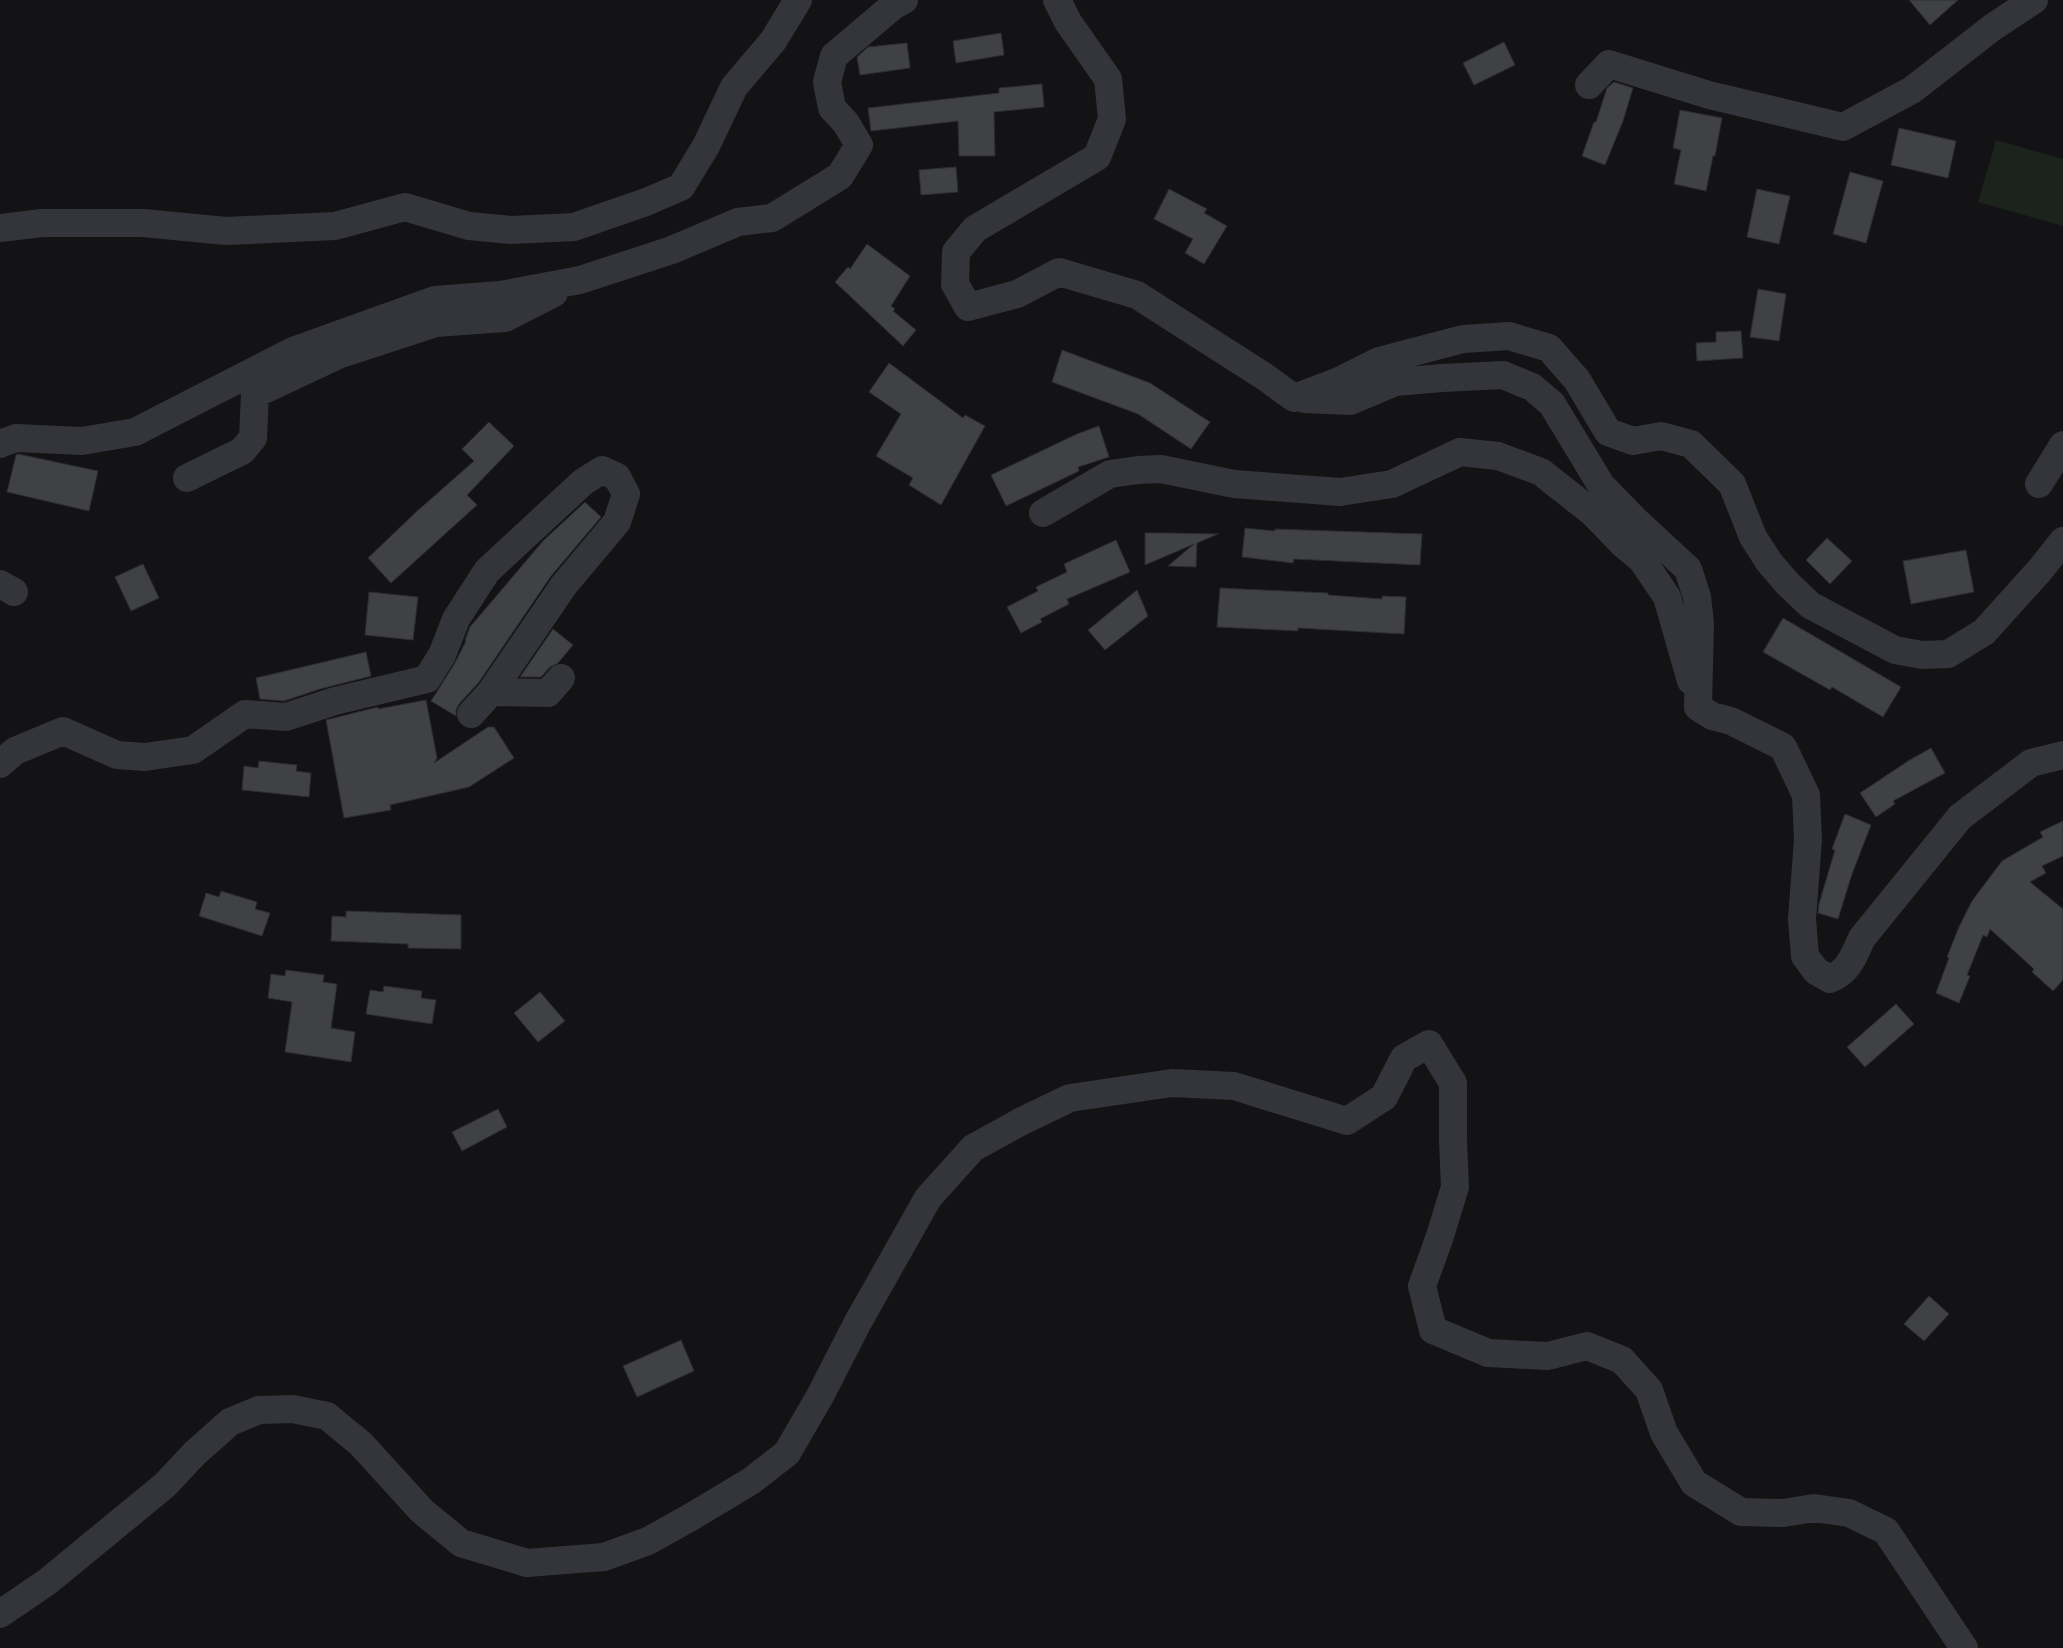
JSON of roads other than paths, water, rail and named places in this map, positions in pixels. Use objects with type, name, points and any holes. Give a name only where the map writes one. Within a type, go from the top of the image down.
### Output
[{"type":"street","points":[[0,228],[60,223],[143,223],[226,231],[335,226],[405,207],[469,226],[511,230],[574,227],[646,202],[681,187],[706,146],[734,87],[773,41],[798,0]]},
{"type":"street","points":[[0,444],[16,438],[82,441],[135,432],[293,351],[435,300],[500,294],[580,280],[672,250],[738,222],[772,218],[840,176],[860,145],[846,123],[832,108],[827,82],[834,56],[893,6],[904,0]]},
{"type":"street","points":[[1057,0],[1068,22],[1108,79],[1112,119],[1097,157],[975,229],[956,252],[955,284],[968,307],[1017,294],[1059,272],[1137,295],[1265,377],[1294,398],[1350,401],[1395,382],[1503,375],[1532,387],[1552,404],[1601,485],[1635,520],[1688,569],[1697,598],[1700,622],[1698,707]]},
{"type":"street","points":[[1589,86],[1609,64],[1708,95],[1843,126],[1912,90],[1993,27],[2034,0]]},
{"type":"street","points":[[188,478],[242,451],[253,438],[255,394],[338,355],[436,323],[506,318],[580,280]]},
{"type":"street","points":[[1294,398],[1339,381],[1379,361],[1463,339],[1509,336],[1549,348],[1577,380],[1608,432],[1633,441],[1661,436],[1691,444],[1732,484],[1753,536],[1768,562],[1810,606],[1895,650],[1904,652],[1922,655],[1948,654],[1984,632],[2040,570],[2063,541]]},
{"type":"street","points":[[2039,484],[2063,445]]},
{"type":"street","points":[[1042,513],[1110,474],[1138,470],[1161,469],[1234,484],[1340,492],[1392,484],[1460,452],[1498,456],[1541,472],[1593,513],[1623,544],[1642,560],[1667,597],[1698,707],[1712,716],[1731,721],[1783,748],[1806,795],[1808,840],[1802,919],[1805,956],[1816,971],[1830,979],[1842,973],[1851,962],[1862,938],[1960,817],[2031,763],[2063,756]]},
{"type":"street","points":[[0,764],[15,751],[63,731],[117,755],[145,757],[193,750],[245,714],[286,717],[335,702],[427,679],[442,655],[456,620],[487,571],[583,482],[602,470],[617,477],[626,494],[617,522],[564,585],[491,692],[471,714]]},
{"type":"street","points":[[491,692],[548,693],[561,678]]},
{"type":"street","points":[[0,1614],[47,1582],[165,1485],[195,1452],[230,1422],[259,1410],[293,1409],[327,1416],[361,1444],[422,1511],[461,1543],[527,1564],[604,1557],[648,1540],[751,1481],[787,1453],[928,1198],[973,1148],[1022,1121],[1070,1098],[1172,1083],[1234,1086],[1347,1121],[1384,1097],[1404,1058],[1429,1044],[1453,1083],[1452,1141],[1455,1187],[1422,1286],[1434,1330],[1488,1353],[1548,1356],[1587,1346],[1622,1360],[1649,1390],[1664,1433],[1694,1483],[1741,1512],[1783,1513],[1814,1508],[1849,1513],[1886,1532],[1964,1648]]}]
